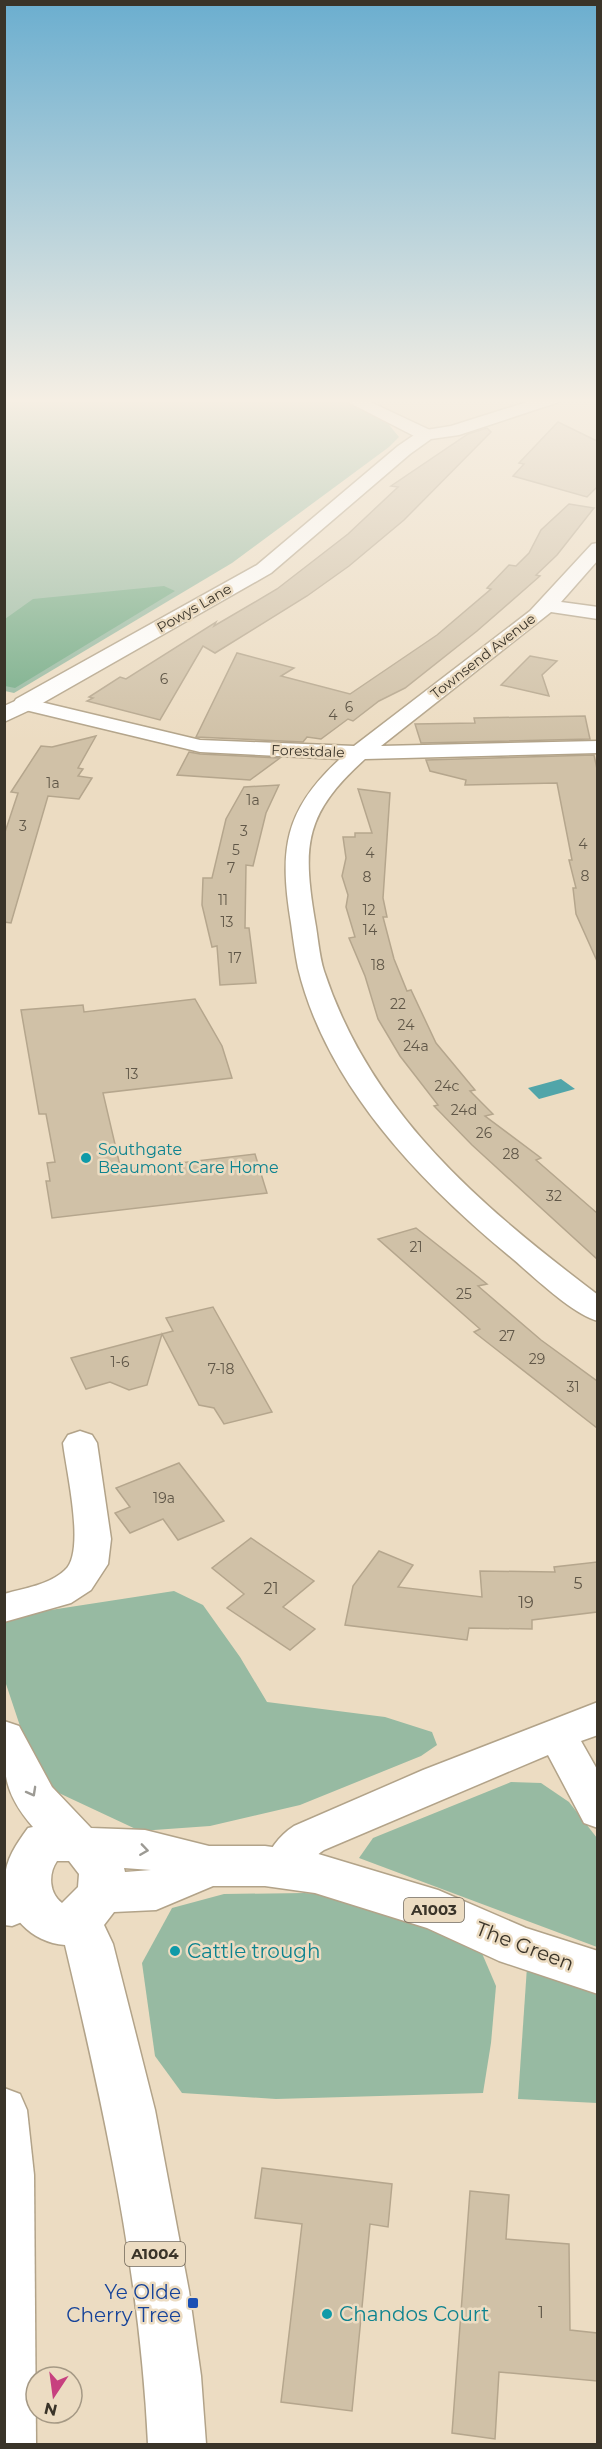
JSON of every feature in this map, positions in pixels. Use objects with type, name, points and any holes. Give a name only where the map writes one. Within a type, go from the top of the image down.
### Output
[{"type":"main road","name":"Powys Lane","points":[[4,716],[14,702],[264,568],[332,513]]},
{"type":"main road","name":"A1004","points":[[4,1738],[36,1800],[80,1845],[97,1857],[102,1873],[89,1905],[89,1944],[130,2110],[162,2291],[177,2445]]},
{"type":"main road","points":[[89,1905],[60,1924],[39,1923],[24,1917],[8,1876],[24,1851],[44,1842],[145,1849],[209,1866]]},
{"type":"main road","name":"The Green","points":[[89,1905],[156,1890],[209,1866],[282,1868],[315,1873],[386,1893],[438,1911],[516,1946],[597,1972]]},
{"type":"street","name":"Townsend Avenue","points":[[597,548],[548,606],[358,753],[307,813],[299,846],[301,912],[306,943],[329,1021],[384,1116],[440,1177],[498,1232],[597,1311]]},
{"type":"street","points":[[548,606],[597,612]]},
{"type":"street","name":"Forestdale","points":[[14,702],[200,746],[358,753],[597,747]]},
{"type":"street","points":[[4,1608],[58,1593],[78,1580],[90,1564],[93,1539],[80,1443]]},
{"type":"street","points":[[282,1868],[298,1845],[309,1838],[437,1782],[597,1718]]},
{"type":"street","points":[[558,1735],[597,1811]]},
{"type":"street","points":[[4,2110],[10,2175],[8,2257],[10,2445]]},
{"type":"green space","points":[[5,513],[299,513],[232,563],[14,693],[5,691]]},
{"type":"green space","points":[[164,586],[175,591],[15,688],[5,686],[5,619],[33,599]]},
{"type":"green space","points":[[174,1591],[203,1605],[240,1657],[267,1702],[385,1717],[432,1732],[437,1745],[421,1756],[300,1805],[210,1826],[140,1831],[46,1787],[23,1735],[5,1681],[4,1623],[31,1613]]},
{"type":"green space","points":[[511,1782],[541,1783],[569,1802],[597,1838],[597,1947],[359,1858],[373,1838]]},
{"type":"green space","points":[[224,1894],[340,1895],[435,1928],[481,1951],[496,1986],[491,2043],[483,2093],[276,2099],[182,2093],[155,2056],[142,1963],[172,1908]]},
{"type":"green space","points":[[527,1967],[597,1988],[597,2103],[518,2099]]},
{"type":"water","points":[[561,1079],[575,1089],[539,1099],[528,1088]]},
{"type":"building","points":[[370,513],[411,513],[349,566],[307,596],[215,653],[203,646],[160,720],[87,701],[93,698],[89,697],[120,677],[126,679],[216,622],[214,626],[277,589],[348,534]]},
{"type":"building","points":[[559,513],[590,513],[557,555],[536,575],[540,576],[477,631],[405,688],[379,701],[353,721],[348,719],[321,739],[307,737],[303,742],[196,737],[237,653],[294,668],[281,676],[350,694],[437,635],[491,589],[487,588],[509,565],[516,566],[529,553],[541,530]]},
{"type":"building","points":[[530,656],[557,661],[542,675],[549,696],[501,685]]},
{"type":"building","points":[[585,716],[590,739],[421,743],[415,724],[475,723],[474,718]]},
{"type":"building","points":[[96,736],[78,768],[83,769],[78,776],[92,778],[79,799],[48,796],[11,923],[4,922],[4,835],[18,793],[11,792],[41,746],[52,747]]},
{"type":"building","points":[[189,752],[280,758],[250,780],[177,775]]},
{"type":"building","points":[[594,755],[597,769],[597,961],[576,914],[573,888],[576,888],[569,860],[572,860],[557,783],[465,785],[466,780],[430,771],[426,760]]},
{"type":"building","points":[[279,785],[266,813],[253,866],[246,865],[245,928],[249,928],[256,983],[220,985],[217,946],[212,947],[202,905],[203,878],[212,878],[226,819],[244,787]]},
{"type":"building","points":[[358,789],[390,793],[383,898],[387,917],[383,917],[394,959],[407,991],[411,990],[436,1043],[475,1090],[470,1091],[493,1114],[485,1116],[541,1158],[536,1160],[597,1213],[597,1259],[472,1145],[434,1106],[438,1105],[400,1056],[378,1019],[365,976],[349,938],[355,937],[346,907],[348,895],[342,876],[346,858],[343,837],[355,837],[355,833],[372,833]]},
{"type":"building","points":[[195,999],[222,1046],[232,1078],[103,1093],[121,1170],[255,1154],[267,1193],[52,1218],[46,1181],[50,1181],[47,1163],[55,1162],[46,1114],[39,1114],[21,1010],[83,1005],[84,1012]]},
{"type":"building","points":[[416,1228],[487,1284],[478,1286],[541,1340],[597,1381],[597,1428],[474,1332],[480,1329],[378,1239]]},
{"type":"building","points":[[213,1307],[272,1412],[224,1424],[214,1408],[199,1405],[162,1334],[147,1385],[129,1390],[110,1382],[86,1389],[71,1358],[173,1331],[166,1318]]},
{"type":"building","points":[[179,1463],[224,1521],[178,1540],[163,1519],[130,1533],[115,1513],[130,1507],[116,1488]]},
{"type":"building","points":[[251,1538],[314,1581],[283,1607],[315,1629],[290,1650],[227,1608],[244,1594],[212,1568]]},
{"type":"building","points":[[379,1551],[413,1565],[398,1587],[482,1597],[480,1571],[555,1572],[554,1567],[597,1562],[597,1612],[532,1620],[532,1629],[469,1628],[467,1640],[345,1625],[353,1586]]},
{"type":"building","name":"Chandos Court","points":[[262,2168],[392,2184],[388,2227],[370,2224],[352,2411],[281,2402],[302,2224],[255,2218]]},
{"type":"building","points":[[470,2191],[509,2195],[506,2239],[569,2244],[570,2330],[597,2333],[597,2381],[499,2372],[495,2439],[452,2433]]},
{"type":"place","name":"Southgate Beaumont Care Home","points":[[86,1158]]},
{"type":"place","name":"Cattle trough","points":[[175,1951]]},
{"type":"place","name":"Ye Olde Cherry Tree","points":[[193,2303]]},
{"type":"place","name":"Chandos Court","points":[[327,2314]]}]
